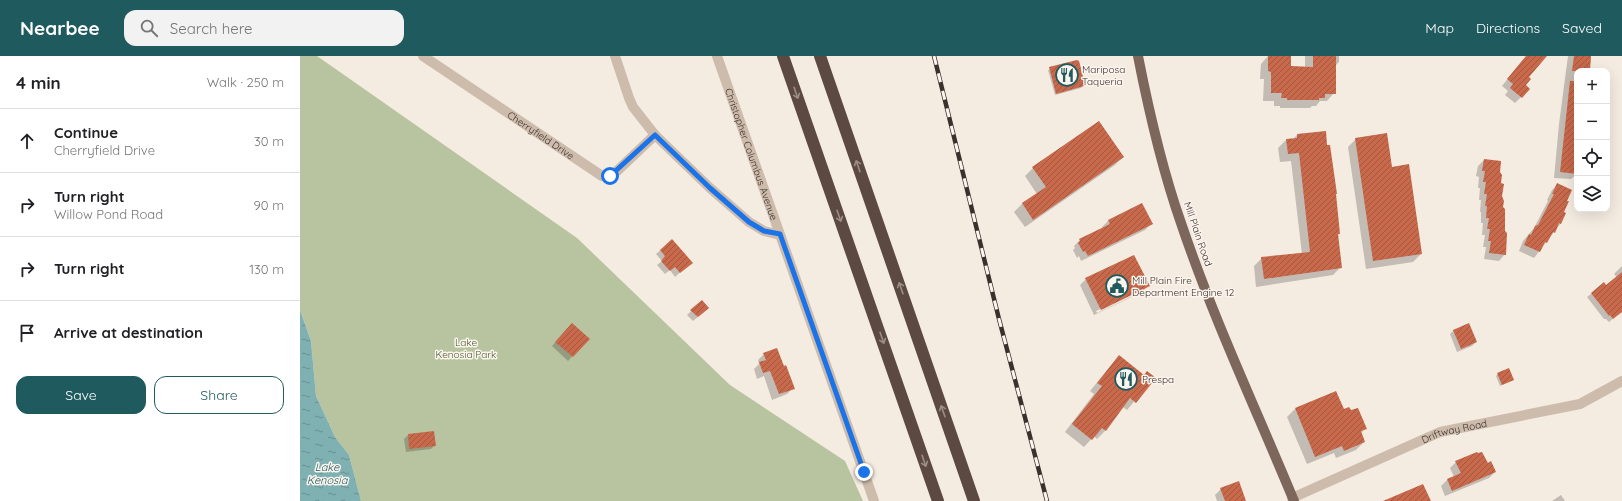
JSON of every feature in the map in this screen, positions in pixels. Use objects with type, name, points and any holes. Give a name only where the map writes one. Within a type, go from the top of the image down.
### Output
[{"type":"highway","points":[[783,56],[938,501]]},
{"type":"highway","points":[[820,56],[974,501]]},
{"type":"main road","name":"Mill Plain Road","points":[[1138,56],[1156,138],[1180,222],[1196,267],[1293,500]]},
{"type":"street","name":"Cherryfield Drive","points":[[423,56],[602,176],[607,177],[617,171],[655,135]]},
{"type":"street","points":[[615,56],[628,98],[633,107],[655,135],[710,188],[749,222],[764,231],[780,234]]},
{"type":"street","name":"Christopher Columbus Avenue","points":[[717,56],[874,501]]},
{"type":"street","name":"Driftway Road","points":[[1293,500],[1440,432],[1580,404],[1622,381]]},
{"type":"green space","name":"Lake Kenosia Park","points":[[300,56],[317,56],[577,238],[730,385],[845,461],[863,501],[361,501],[349,455],[335,437],[316,396],[311,341],[300,310]]},
{"type":"water","name":"Lake Kenosia","points":[[300,310],[311,341],[316,396],[335,437],[349,455],[361,501],[300,501]]},
{"type":"building","points":[[1268,56],[1291,56],[1291,66],[1313,67],[1313,56],[1336,56],[1336,94],[1325,94],[1325,98],[1319,98],[1319,100],[1287,100],[1287,98],[1281,98],[1282,93],[1271,93],[1271,72],[1268,71]]},
{"type":"building","points":[[1526,56],[1547,56],[1529,77],[1531,79],[1526,85],[1530,89],[1522,98],[1510,88],[1513,84],[1507,79]]},
{"type":"building","points":[[1574,56],[1591,56],[1590,68],[1574,68],[1574,71],[1572,71]]},
{"type":"building","points":[[1077,60],[1079,61],[1085,84],[1084,86],[1056,94],[1049,67]]},
{"type":"building","points":[[1570,81],[1574,81],[1574,174],[1560,172]]},
{"type":"building","points":[[1099,121],[1124,157],[1033,220],[1022,203],[1046,187],[1032,167]]},
{"type":"building","points":[[1326,131],[1327,145],[1330,145],[1337,194],[1340,234],[1338,234],[1342,268],[1264,279],[1261,257],[1310,252],[1299,153],[1288,154],[1286,139],[1297,138],[1297,134]]},
{"type":"building","points":[[1387,133],[1392,167],[1409,164],[1422,254],[1373,261],[1355,138]]},
{"type":"building","points":[[1484,159],[1501,161],[1501,183],[1504,184],[1502,196],[1504,201],[1503,207],[1505,209],[1505,231],[1507,233],[1506,255],[1489,253],[1491,241],[1488,241],[1490,229],[1487,229],[1489,218],[1486,218],[1487,206],[1485,206],[1487,194],[1484,194],[1486,182],[1483,182],[1485,171],[1482,171]]},
{"type":"building","points":[[1557,183],[1572,190],[1564,212],[1566,213],[1561,224],[1559,223],[1555,233],[1553,232],[1547,243],[1545,242],[1540,252],[1524,245],[1529,234],[1531,235],[1535,226],[1538,225],[1554,194],[1552,194]]},
{"type":"building","points":[[1142,203],[1153,224],[1088,256],[1085,251],[1083,252],[1078,243],[1080,241],[1079,239],[1110,224],[1108,220]]},
{"type":"building","points":[[672,239],[693,263],[680,273],[675,267],[670,271],[661,261],[665,256],[660,250]]},
{"type":"building","points":[[1134,255],[1150,286],[1101,310],[1085,278]]},
{"type":"building","points":[[1622,272],[1622,312],[1613,319],[1591,293],[1604,282],[1606,285]]},
{"type":"building","points":[[702,300],[709,308],[698,317],[690,310]]},
{"type":"building","points":[[572,323],[590,339],[573,357],[555,342]]},
{"type":"building","points":[[1469,323],[1477,342],[1461,349],[1453,330]]},
{"type":"building","points":[[777,348],[784,366],[786,365],[795,389],[779,394],[770,371],[763,373],[759,362],[766,360],[763,353]]},
{"type":"building","points":[[1119,355],[1144,375],[1147,371],[1156,378],[1136,403],[1130,398],[1106,431],[1102,428],[1092,440],[1072,424],[1102,386],[1097,383]]},
{"type":"building","points":[[1509,368],[1514,380],[1502,385],[1497,373]]},
{"type":"building","points":[[1336,391],[1344,409],[1349,407],[1351,410],[1358,408],[1367,429],[1361,431],[1365,442],[1344,451],[1342,446],[1315,457],[1295,408]]},
{"type":"building","points":[[434,431],[436,446],[409,449],[408,434]]},
{"type":"building","points":[[1477,452],[1482,452],[1488,463],[1491,461],[1496,472],[1452,491],[1447,479],[1461,473],[1455,461]]},
{"type":"building","points":[[1239,481],[1246,501],[1225,501],[1220,488]]},
{"type":"building","points":[[1423,484],[1431,501],[1383,501]]},
{"type":"railway","points":[[934,56],[999,319],[1047,501]]},
{"type":"place","name":"Mariposa Taqueria","points":[[1067,75]]},
{"type":"place","name":"Mill Plain Fire Department Engine 12","points":[[1117,286]]},
{"type":"place","name":"Prespa","points":[[1126,379]]},
{"type":"route","points":[[610,176],[655,135],[710,188],[756,228],[780,234],[864,472]]}]
